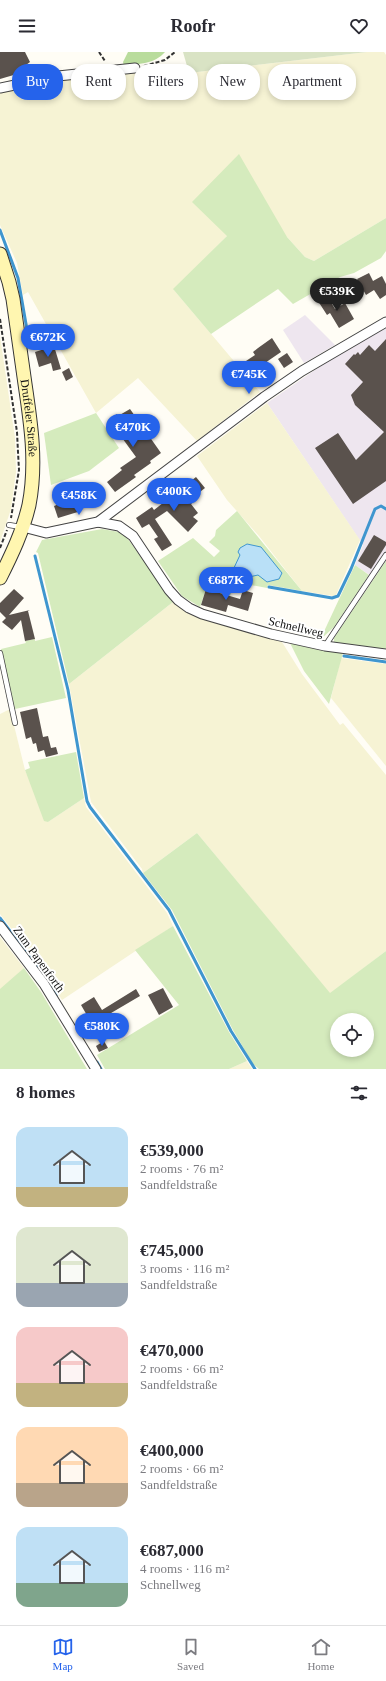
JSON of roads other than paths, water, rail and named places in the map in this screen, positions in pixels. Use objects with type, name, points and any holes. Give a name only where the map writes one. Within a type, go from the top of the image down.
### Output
[{"type":"street","points":[[0,88],[58,76],[134,68]]},
{"type":"street","name":"Druffeler Straße","points":[[0,254],[13,299],[32,428],[33,451],[29,504],[23,528],[12,556],[0,578]]},
{"type":"street","points":[[23,528],[46,533],[98,522],[264,397],[302,371],[386,322]]},
{"type":"street","name":"Schnellweg","points":[[98,522],[119,526],[133,536],[169,590],[178,600],[189,608],[202,614],[271,634],[325,646],[386,654]]},
{"type":"street","name":"Zum Papenforth","points":[[0,926],[44,984],[96,1069]]},
{"type":"lane","points":[[9,525],[23,528]]},
{"type":"lane","points":[[325,646],[386,555]]},
{"type":"lane","points":[[0,653],[15,723]]},
{"type":"water","points":[[247,544],[261,547],[282,573],[279,579],[267,582],[258,575],[249,577],[233,570],[240,555],[238,552],[240,548]]},
{"type":"waterway","points":[[0,230],[18,278],[30,347]]},
{"type":"waterway","points":[[269,587],[332,598],[338,596],[351,569],[375,509],[381,506],[386,509]]},
{"type":"waterway","points":[[35,556],[68,690],[87,801],[90,807],[169,910],[231,1031],[255,1069]]},
{"type":"waterway","points":[[344,656],[386,662]]},
{"type":"waterway","points":[[0,918],[48,981],[56,995]]},
{"type":"waterway","points":[[97,1062],[101,1069]]}]
